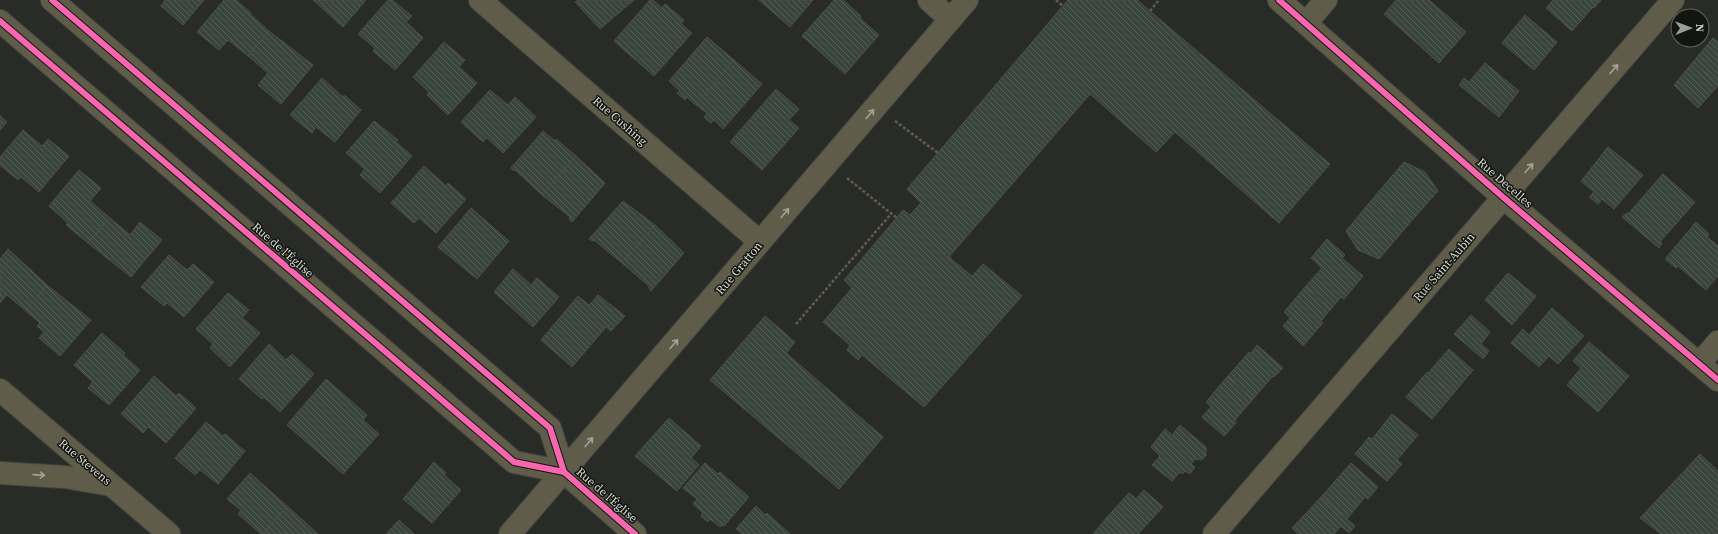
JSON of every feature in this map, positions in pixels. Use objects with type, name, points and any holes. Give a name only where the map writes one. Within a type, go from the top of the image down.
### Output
[{"type":"street","name":"Rue de l'Église","points":[[52,0],[550,428],[564,472]]},
{"type":"street","points":[[929,0],[950,19]]},
{"type":"street","name":"Rue Gratton","points":[[510,534],[967,0]]},
{"type":"street","name":"Rue Decelles","points":[[1279,0],[1504,198],[1718,380]]},
{"type":"street","points":[[1306,23],[1326,0]]},
{"type":"street","name":"Rue Saint-Aubin","points":[[1214,534],[1673,0]]},
{"type":"street","name":"Rue Cushing","points":[[485,2],[760,242]]},
{"type":"street","name":"Rue de l'Église","points":[[0,21],[514,462],[564,472],[636,534]]},
{"type":"street","points":[[1699,364],[1718,342]]},
{"type":"street","name":"Rue Stevens","points":[[0,390],[169,534]]},
{"type":"street","points":[[0,473],[65,477],[111,485]]},
{"type":"path","points":[[1056,0],[1063,6]]},
{"type":"path","points":[[1150,11],[1159,0]]},
{"type":"path","points":[[893,119],[938,153]]},
{"type":"path","points":[[846,177],[897,218]]},
{"type":"path","points":[[796,324],[891,214]]},
{"type":"building","points":[[165,0],[204,0],[183,25],[161,6]]},
{"type":"building","points":[[224,0],[236,0],[269,31],[248,56],[228,40],[219,50],[197,32]]},
{"type":"building","points":[[313,0],[366,0],[343,27]]},
{"type":"building","points":[[388,0],[392,0],[412,16],[406,22],[423,38],[395,70],[373,51],[375,48],[358,34]]},
{"type":"building","points":[[578,0],[634,0],[600,29],[575,2]]},
{"type":"building","points":[[650,0],[653,0],[662,8],[665,4],[684,20],[681,24],[692,33],[654,76],[614,41]]},
{"type":"building","points":[[759,0],[813,0],[790,27]]},
{"type":"building","points":[[834,0],[843,0],[879,35],[845,74],[802,36]]},
{"type":"building","points":[[1068,0],[1137,0],[1330,164],[1279,223],[1175,132],[1156,152],[1090,94],[949,257],[972,276],[983,264],[1022,296],[924,407],[862,355],[858,360],[847,350],[850,345],[823,322],[852,288],[844,280],[903,210],[910,215],[921,203],[907,189]]},
{"type":"building","points":[[1396,0],[1429,0],[1466,32],[1439,63],[1384,14]]},
{"type":"building","points":[[1553,0],[1601,0],[1572,31],[1546,8]]},
{"type":"building","points":[[1525,15],[1557,42],[1534,70],[1502,43]]},
{"type":"building","points":[[269,31],[313,65],[281,104],[258,85],[268,73],[248,56]]},
{"type":"building","points":[[707,37],[734,60],[696,105],[687,97],[685,100],[677,93],[680,91],[669,81]]},
{"type":"building","points":[[1713,38],[1718,42],[1718,83],[1693,62],[1705,48],[1710,48],[1710,42]]},
{"type":"building","points":[[444,42],[465,60],[459,67],[477,83],[448,115],[427,95],[429,92],[413,77]]},
{"type":"building","points":[[734,60],[762,84],[723,129],[714,120],[711,123],[704,117],[707,113],[696,105]]},
{"type":"building","points":[[1693,62],[1718,83],[1718,86],[1698,108],[1674,85]]},
{"type":"building","points":[[1485,63],[1519,91],[1499,117],[1459,85],[1464,78],[1469,82]]},
{"type":"building","points":[[322,78],[343,97],[344,95],[361,110],[335,142],[316,127],[312,133],[290,115]]},
{"type":"building","points":[[776,89],[799,109],[789,120],[799,128],[762,170],[730,142]]},
{"type":"building","points":[[490,90],[508,105],[515,97],[536,117],[503,153],[487,138],[483,142],[461,122]]},
{"type":"building","points":[[0,115],[7,122],[0,130]]},
{"type":"building","points":[[374,121],[398,140],[396,142],[412,156],[380,193],[360,175],[365,169],[346,153]]},
{"type":"building","points":[[23,130],[42,146],[48,139],[69,156],[39,192],[21,177],[18,180],[0,165],[0,157]]},
{"type":"building","points":[[543,131],[555,141],[556,139],[576,156],[542,195],[511,168]]},
{"type":"building","points":[[1608,147],[1643,175],[1614,209],[1602,199],[1598,204],[1589,197],[1594,192],[1581,181]]},
{"type":"building","points":[[576,156],[605,183],[572,222],[569,219],[570,217],[542,195]]},
{"type":"building","points":[[1404,162],[1425,172],[1438,191],[1408,225],[1375,196]]},
{"type":"building","points":[[424,166],[446,186],[448,183],[466,199],[436,233],[419,218],[414,223],[391,203]]},
{"type":"building","points":[[79,170],[101,188],[90,201],[110,218],[88,243],[66,225],[68,223],[49,206]]},
{"type":"building","points":[[1663,174],[1695,202],[1660,242],[1662,243],[1659,248],[1622,217],[1627,213],[1628,214]]},
{"type":"building","points":[[1375,196],[1408,225],[1379,259],[1358,250],[1346,231]]},
{"type":"building","points":[[623,201],[655,225],[622,263],[594,240],[592,241],[589,239]]},
{"type":"building","points":[[471,208],[509,241],[477,279],[438,247]]},
{"type":"building","points":[[110,218],[130,235],[140,222],[162,240],[131,277],[88,243]]},
{"type":"building","points":[[1696,222],[1709,234],[1707,237],[1718,246],[1718,276],[1706,290],[1678,266],[1676,268],[1665,259]]},
{"type":"building","points":[[655,225],[684,253],[651,291],[649,286],[622,263]]},
{"type":"building","points":[[1327,239],[1345,255],[1342,258],[1363,276],[1344,299],[1341,297],[1331,309],[1305,287],[1322,268],[1311,258]]},
{"type":"building","points":[[8,249],[47,285],[26,311],[7,295],[0,303],[0,259]]},
{"type":"building","points":[[169,255],[187,270],[193,264],[214,282],[184,317],[167,303],[164,306],[141,287]]},
{"type":"building","points":[[513,269],[531,285],[537,278],[559,297],[533,327],[494,292]]},
{"type":"building","points":[[1508,273],[1536,296],[1512,325],[1485,300]]},
{"type":"building","points":[[47,285],[91,320],[60,356],[39,338],[44,332],[37,326],[40,323],[26,311]]},
{"type":"building","points":[[1305,287],[1331,309],[1321,321],[1323,323],[1303,346],[1283,326],[1290,318],[1284,312]]},
{"type":"building","points":[[228,293],[249,310],[242,318],[260,333],[230,367],[210,348],[213,344],[196,329]]},
{"type":"building","points":[[598,295],[625,316],[611,331],[606,327],[572,367],[541,340],[578,296],[589,305]]},
{"type":"building","points":[[1552,308],[1584,336],[1558,364],[1549,356],[1539,367],[1511,343],[1523,329],[1529,335]]},
{"type":"building","points":[[1471,315],[1490,332],[1481,344],[1489,351],[1483,359],[1454,334]]},
{"type":"building","points":[[765,316],[795,342],[786,353],[883,437],[839,489],[710,380]]},
{"type":"building","points":[[102,333],[125,353],[123,355],[140,370],[109,405],[88,388],[93,382],[74,365]]},
{"type":"building","points":[[1589,342],[1629,376],[1598,412],[1567,385],[1581,368],[1573,361]]},
{"type":"building","points":[[269,344],[286,360],[292,354],[314,374],[280,412],[264,397],[262,399],[239,379]]},
{"type":"building","points":[[1257,345],[1283,368],[1274,377],[1273,376],[1253,399],[1227,377]]},
{"type":"building","points":[[1449,349],[1473,370],[1453,394],[1428,373]]},
{"type":"building","points":[[1427,372],[1453,394],[1432,419],[1406,397]]},
{"type":"building","points":[[154,376],[176,396],[179,393],[196,408],[166,443],[148,427],[143,433],[121,414]]},
{"type":"building","points":[[1227,377],[1253,399],[1235,420],[1236,423],[1224,436],[1202,417],[1211,407],[1206,402]]},
{"type":"building","points":[[326,379],[367,415],[363,420],[379,434],[343,474],[287,425]]},
{"type":"building","points":[[1392,414],[1418,435],[1397,460],[1402,464],[1387,481],[1355,454],[1369,437],[1372,439]]},
{"type":"building","points":[[669,418],[701,446],[691,458],[699,465],[677,491],[635,456]]},
{"type":"building","points":[[206,422],[223,436],[225,434],[245,451],[218,484],[200,470],[195,475],[175,458]]},
{"type":"building","points":[[1180,425],[1206,447],[1206,456],[1201,460],[1195,459],[1191,464],[1195,467],[1190,474],[1185,471],[1182,474],[1180,472],[1172,481],[1152,465],[1160,456],[1151,447],[1165,429],[1172,435]]},
{"type":"building","points":[[1700,454],[1718,471],[1718,534],[1661,534],[1640,518]]},
{"type":"building","points":[[434,462],[446,473],[444,475],[461,490],[432,523],[403,499]]},
{"type":"building","points":[[705,463],[718,474],[720,472],[749,497],[724,526],[722,525],[720,527],[710,519],[708,522],[701,516],[703,513],[693,504],[697,499],[683,488]]},
{"type":"building","points":[[1351,463],[1378,487],[1368,499],[1365,497],[1347,519],[1321,497]]},
{"type":"building","points":[[250,473],[287,506],[263,534],[261,534],[238,514],[241,510],[227,499]]},
{"type":"building","points":[[1144,490],[1163,507],[1138,534],[1127,534],[1107,517],[1129,493],[1136,499]]},
{"type":"building","points":[[1321,497],[1355,526],[1349,533],[1341,526],[1334,534],[1298,534],[1292,528]]},
{"type":"building","points":[[287,506],[318,534],[263,534]]},
{"type":"building","points":[[756,506],[765,515],[767,513],[790,534],[742,534],[736,529]]},
{"type":"building","points":[[1107,517],[1110,518],[1127,534],[1093,534]]},
{"type":"building","points":[[399,520],[414,534],[386,534]]},
{"type":"cycle path","points":[[52,0],[550,428],[564,472],[635,534]]},
{"type":"cycle path","points":[[1279,0],[1504,198],[1718,380]]},
{"type":"cycle path","points":[[0,21],[514,462],[564,472]]}]
